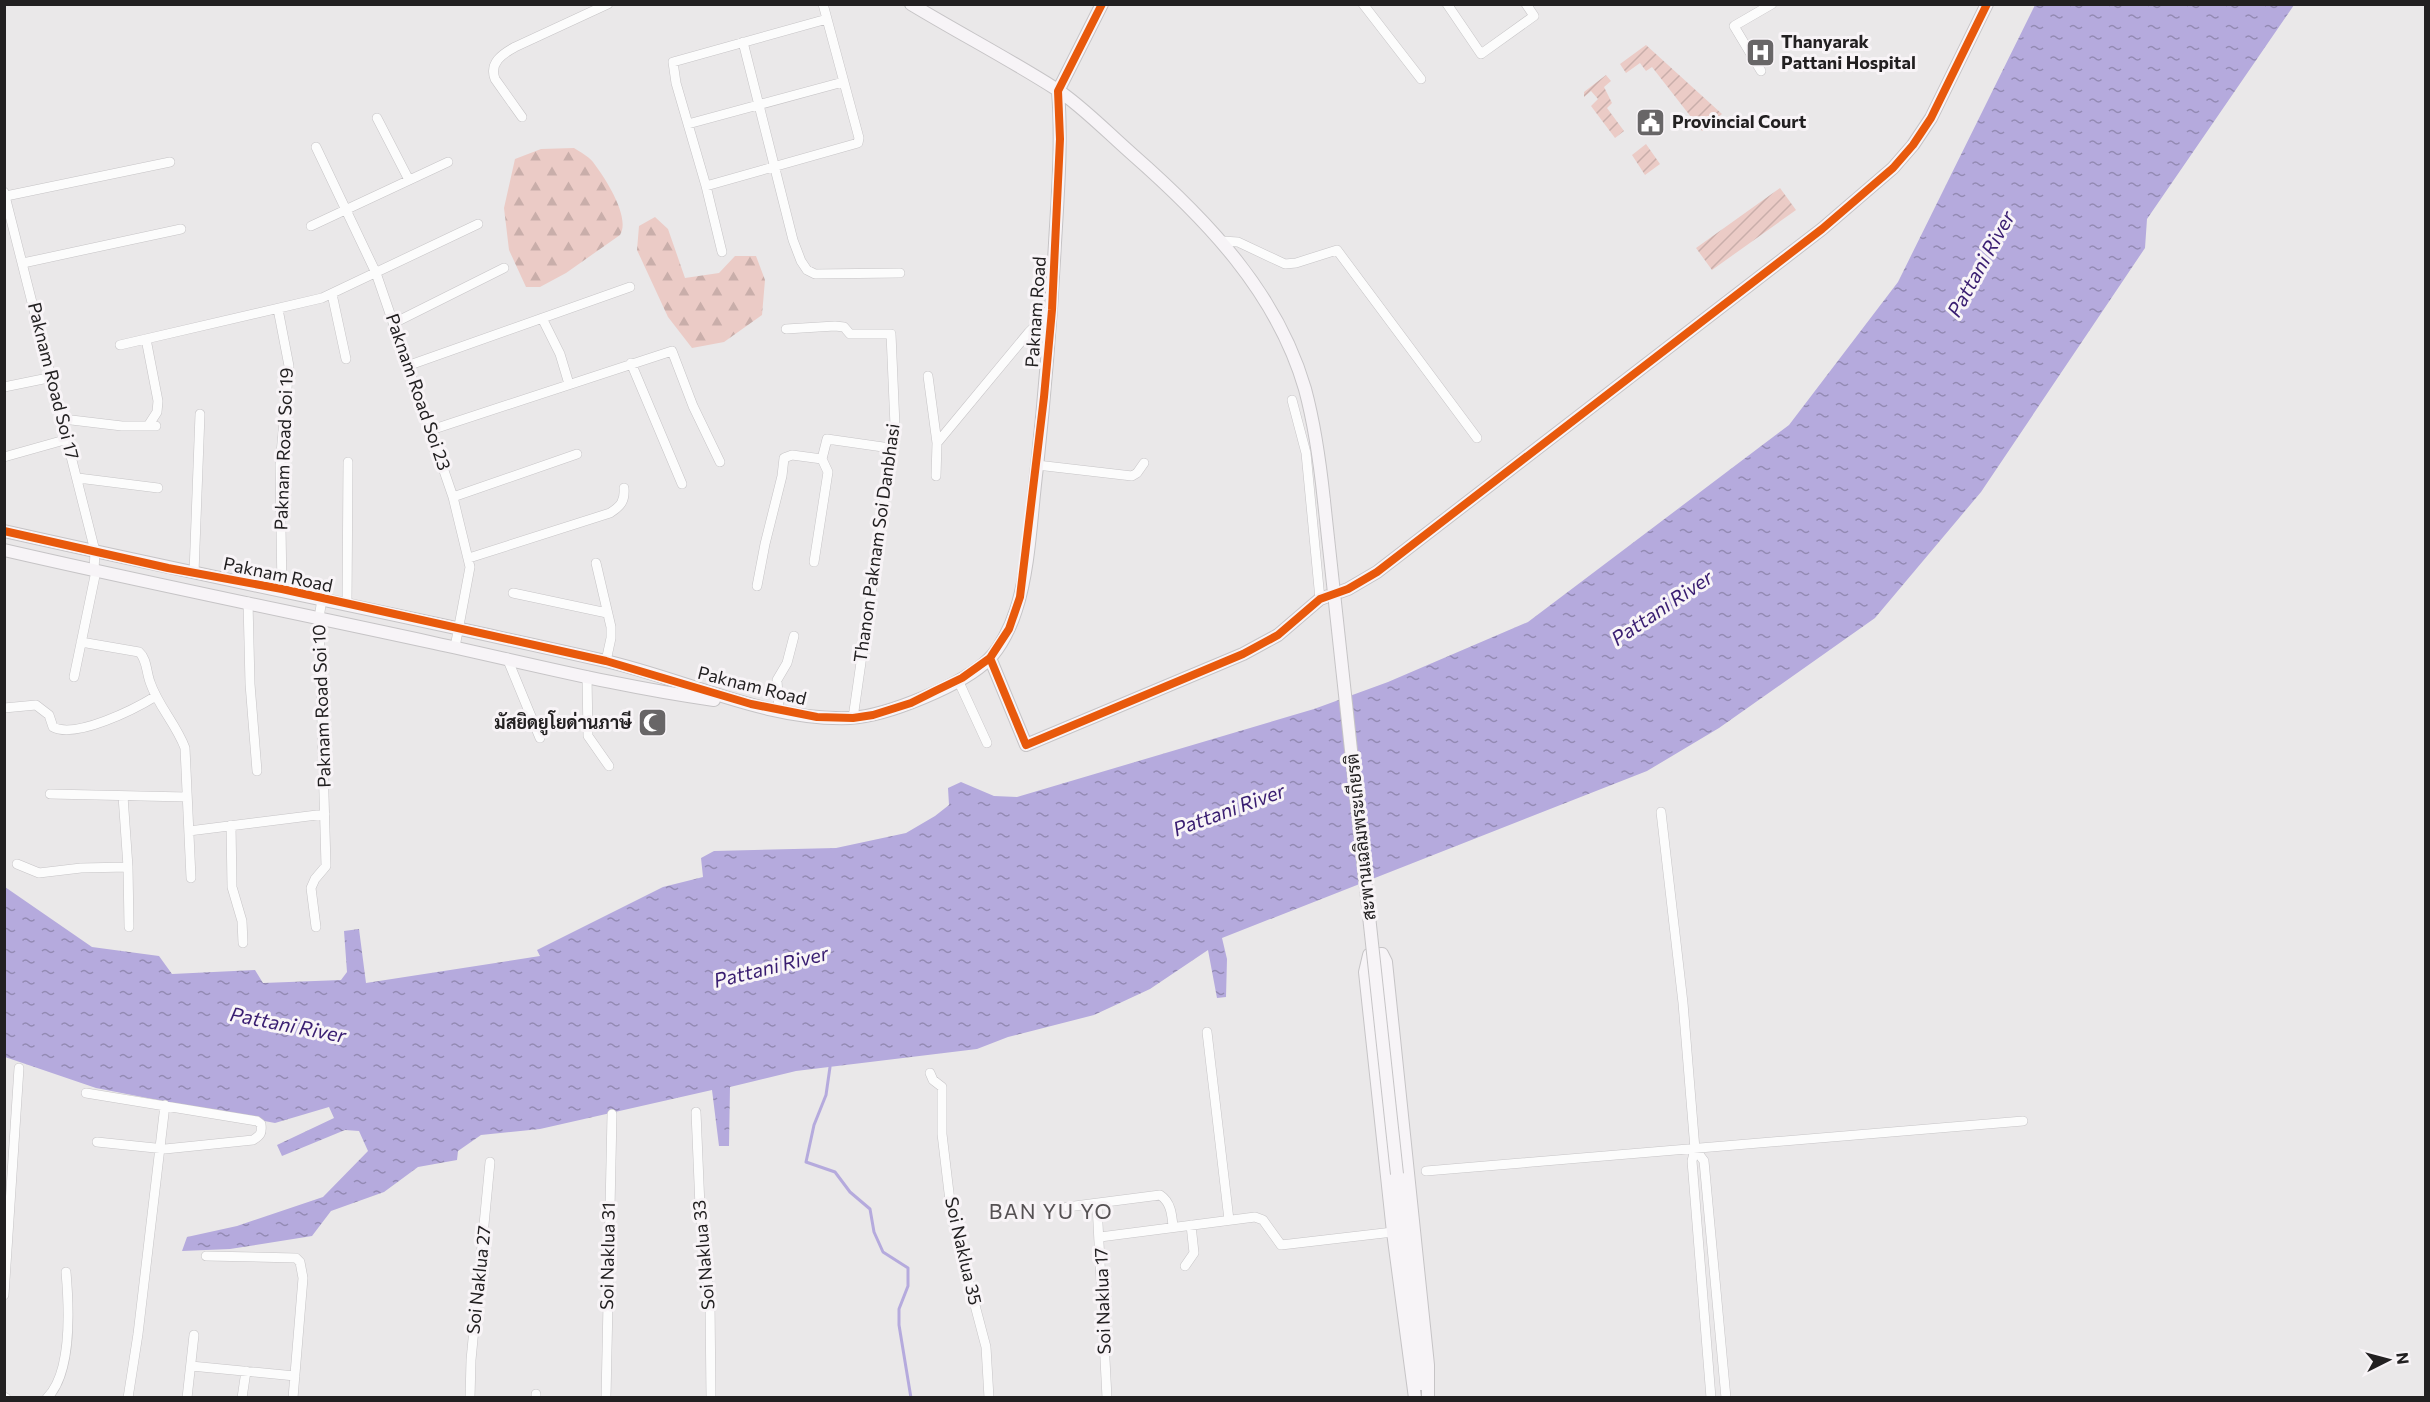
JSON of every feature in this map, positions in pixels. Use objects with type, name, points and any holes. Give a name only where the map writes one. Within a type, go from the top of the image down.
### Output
[{"type":"street","points":[[522,117],[495,79],[493,72],[495,63],[508,51],[608,4]]},
{"type":"street","points":[[706,186],[858,143],[859,138],[824,4]]},
{"type":"street","name":"สะพานเฉลิมพระเกียรติ","points":[[910,4],[1058,91],[1147,168],[1222,241],[1246,272],[1287,344],[1304,387],[1317,443],[1324,501],[1423,1398]]},
{"type":"street","points":[[1058,91],[1102,4]]},
{"type":"street","points":[[1363,4],[1421,79]]},
{"type":"street","points":[[1447,4],[1481,54],[1534,16],[1526,4]]},
{"type":"street","points":[[1761,71],[1734,26],[1772,4]]},
{"type":"street","points":[[990,658],[1026,745],[1243,654],[1278,635],[1320,599],[1348,589],[1377,572],[1822,229],[1893,168],[1913,145],[1931,118],[1987,4]]},
{"type":"street","points":[[722,252],[706,186],[674,76],[673,62],[827,19]]},
{"type":"street","points":[[743,42],[776,167],[792,240],[807,270],[815,274],[900,273]]},
{"type":"street","points":[[688,124],[843,82]]},
{"type":"street","name":"Paknam Road","points":[[4,531],[194,573],[282,589],[458,630],[606,661],[779,711],[817,717],[853,718],[873,715],[910,703],[958,680],[990,658],[1009,629],[1020,597],[1037,465],[1052,310],[1060,130],[1058,91]]},
{"type":"street","points":[[377,118],[409,180]]},
{"type":"street","name":"Paknam Road Soi 23","points":[[316,147],[376,273],[453,497],[469,558],[470,574],[455,647]]},
{"type":"street","points":[[5,194],[170,162]]},
{"type":"street","points":[[311,226],[448,162]]},
{"type":"street","name":"Paknam Road Soi 17","points":[[5,194],[95,552],[95,571],[74,677]]},
{"type":"street","points":[[120,345],[333,294],[478,224]]},
{"type":"street","points":[[23,263],[182,229]]},
{"type":"street","points":[[1222,241],[1238,242],[1285,264],[1296,263],[1337,250],[1477,438]]},
{"type":"street","points":[[394,323],[504,268]]},
{"type":"street","points":[[407,366],[630,287]]},
{"type":"street","points":[[333,294],[346,359]]},
{"type":"street","name":"Paknam Road Soi 19","points":[[278,309],[289,366],[280,465],[282,589]]},
{"type":"street","points":[[937,443],[1029,332],[1052,310]]},
{"type":"street","points":[[542,318],[560,354],[568,384]]},
{"type":"street","name":"Thanon Paknam Soi Danbhasi","points":[[786,329],[844,327],[850,334],[891,334],[895,426],[890,448],[853,718]]},
{"type":"street","points":[[63,419],[122,426],[152,426],[158,401],[146,339]]},
{"type":"street","points":[[431,430],[668,351],[674,353],[693,406],[720,462]]},
{"type":"street","points":[[631,363],[682,484]]},
{"type":"street","points":[[4,387],[52,376]]},
{"type":"street","points":[[928,376],[937,443],[936,476]]},
{"type":"street","points":[[1292,400],[1306,453],[1320,599]]},
{"type":"street","points":[[194,573],[200,414]]},
{"type":"street","points":[[4,457],[68,440]]},
{"type":"street","points":[[814,562],[828,472],[822,459],[827,440],[890,448]]},
{"type":"street","points":[[453,497],[577,454]]},
{"type":"street","points":[[757,586],[784,458],[792,455],[822,459]]},
{"type":"street","points":[[347,605],[348,462]]},
{"type":"street","points":[[1037,465],[1132,476],[1144,463]]},
{"type":"street","points":[[78,478],[158,488]]},
{"type":"street","points":[[469,558],[610,513],[624,500],[624,488]]},
{"type":"street","name":"Paknam Road","points":[[4,550],[641,688],[751,704]]},
{"type":"street","points":[[596,563],[611,638],[606,661]]},
{"type":"street","points":[[513,593],[607,613]]},
{"type":"street","name":"Paknam Road Soi 10","points":[[316,927],[311,888],[315,879],[326,867],[318,618],[322,599]]},
{"type":"street","points":[[248,602],[250,684],[257,771]]},
{"type":"street","points":[[779,711],[777,680],[787,663],[794,636]]},
{"type":"street","points":[[81,642],[139,652],[144,657],[156,696],[178,730],[185,748],[191,878]]},
{"type":"street","points":[[507,658],[540,738]]},
{"type":"street","points":[[587,676],[588,736],[609,766]]},
{"type":"street","points":[[958,680],[987,743]]},
{"type":"street","points":[[4,708],[36,705],[46,710],[52,727],[63,730],[97,723],[130,712],[156,696]]},
{"type":"street","points":[[50,794],[187,797]]},
{"type":"street","points":[[123,795],[129,927]]},
{"type":"street","points":[[1662,812],[1683,1003],[1695,1149],[1692,1161],[1711,1398]]},
{"type":"street","points":[[189,831],[325,814]]},
{"type":"street","points":[[231,825],[232,886],[242,921],[243,943]]},
{"type":"street","points":[[17,864],[39,873],[81,868],[128,867]]},
{"type":"street","points":[[1415,1398],[1393,1232],[1365,972],[1369,955],[1377,953],[1382,954],[1386,962],[1428,1365],[1428,1398]]},
{"type":"street","points":[[1207,1032],[1230,1220]]},
{"type":"street","points":[[4,1295],[19,1068]]},
{"type":"street","name":"Soi Naklua 35","points":[[930,1073],[933,1080],[942,1087],[942,1134],[952,1218],[986,1347],[989,1398]]},
{"type":"street","points":[[86,1093],[257,1121],[261,1124],[262,1130],[261,1135],[253,1140],[159,1148],[97,1142]]},
{"type":"street","points":[[128,1398],[138,1334],[165,1105]]},
{"type":"street","name":"Soi Naklua 33","points":[[696,1112],[699,1207],[710,1302],[711,1398]]},
{"type":"street","name":"Soi Naklua 31","points":[[606,1398],[612,1114]]},
{"type":"street","points":[[1426,1171],[2023,1121]]},
{"type":"street","points":[[1695,1149],[1704,1161],[1726,1398]]},
{"type":"street","name":"Soi Naklua 27","points":[[470,1398],[471,1360],[490,1162]]},
{"type":"street","points":[[1067,1207],[1160,1195],[1166,1199],[1170,1208],[1173,1227]]},
{"type":"street","name":"Soi Naklua 17","points":[[1097,1204],[1107,1398]]},
{"type":"street","points":[[1100,1238],[1173,1227],[1261,1218],[1281,1245],[1393,1232]]},
{"type":"street","points":[[1185,1266],[1194,1253],[1191,1225]]},
{"type":"street","points":[[206,1256],[296,1258],[300,1262],[303,1278],[293,1398]]},
{"type":"street","points":[[47,1398],[55,1390],[66,1348],[69,1313],[66,1272]]},
{"type":"street","points":[[188,1398],[194,1335]]},
{"type":"street","points":[[191,1366],[295,1376]]},
{"type":"street","points":[[242,1398],[246,1371]]},
{"type":"green space","points":[[1646,45],[1722,114],[1702,131],[1652,67],[1646,71],[1640,63],[1626,73],[1620,64]]},
{"type":"green space","points":[[1606,75],[1611,81],[1604,87],[1612,103],[1607,108],[1624,131],[1615,138],[1591,106],[1598,99],[1591,91],[1584,97],[1584,92]]},
{"type":"green space","points":[[1646,144],[1660,164],[1645,175],[1632,155]]},
{"type":"green space","points":[[574,148],[593,162],[610,187],[622,218],[620,235],[566,273],[540,287],[526,287],[509,250],[504,208],[515,159],[541,149]]},
{"type":"green space","points":[[1780,188],[1796,210],[1712,270],[1696,248]]},
{"type":"green space","points":[[655,217],[668,229],[685,278],[719,273],[735,256],[756,256],[765,280],[762,315],[724,342],[692,348],[668,317],[637,250],[639,226]]},
{"type":"water","name":"Pattani River","points":[[2035,5],[2294,5],[2147,219],[2145,248],[1981,492],[1875,618],[1719,728],[1647,771],[1222,938],[1227,959],[1226,997],[1217,998],[1208,950],[1150,989],[1094,1015],[1008,1037],[977,1049],[796,1071],[730,1087],[729,1146],[719,1146],[712,1090],[540,1129],[481,1135],[458,1151],[457,1160],[418,1167],[384,1192],[331,1211],[312,1236],[230,1249],[182,1251],[187,1237],[237,1226],[323,1197],[368,1151],[359,1131],[345,1130],[282,1156],[277,1145],[334,1118],[329,1107],[275,1123],[96,1088],[5,1057],[5,887],[92,947],[159,956],[172,974],[255,970],[263,983],[341,980],[347,972],[344,931],[359,929],[366,983],[540,956],[537,950],[663,887],[703,877],[701,858],[714,851],[836,848],[906,833],[949,805],[948,788],[961,782],[994,796],[1017,797],[1314,709],[1388,682],[1528,622],[1789,425],[1898,282]]},
{"type":"waterway","points":[[830,1067],[826,1095],[814,1125],[806,1162],[835,1172],[850,1192],[870,1209],[874,1232],[883,1252],[908,1268],[908,1286],[899,1309],[899,1325],[911,1398]]},
{"type":"cycle path","points":[[4,531],[168,568],[282,589],[606,661],[751,704],[817,717],[853,718],[873,715],[911,703],[962,678],[990,658],[1009,629],[1020,597],[1052,310],[1060,139],[1058,91],[1102,4]]},
{"type":"cycle path","points":[[990,658],[1026,745],[1243,654],[1278,635],[1320,599],[1348,589],[1377,572],[1822,229],[1893,168],[1913,145],[1931,118],[1987,4]]},
{"type":"place","name":"Thanyarak Pattani Hospital","points":[[1760,52]]},
{"type":"place","name":"Provincial Court","points":[[1651,122]]},
{"type":"place","name":"มัสยิดยูโยด่านภาษี","points":[[653,723]]},
{"type":"district","name":"BAN YU YO","points":[[1051,1212]]}]
